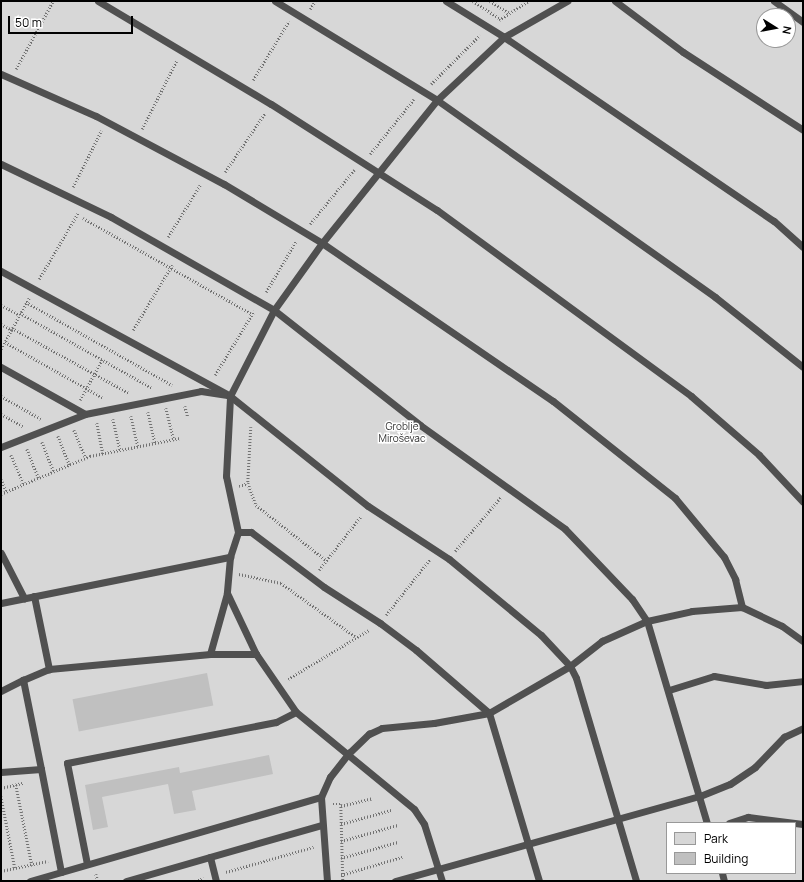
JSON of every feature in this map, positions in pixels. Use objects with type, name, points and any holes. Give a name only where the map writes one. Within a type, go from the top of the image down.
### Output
[{"type":"lane","points":[[98,1],[271,104],[437,210],[691,396],[759,455],[803,502]]},
{"type":"lane","points":[[275,1],[437,100],[715,297],[803,367]]},
{"type":"lane","points":[[446,1],[504,37],[774,221],[803,247]]},
{"type":"lane","points":[[210,654],[227,594],[230,558],[238,532],[226,476],[230,396],[274,310],[322,243],[378,171],[437,100],[504,37],[567,1]]},
{"type":"lane","points":[[615,1],[683,52],[803,130]]},
{"type":"lane","points":[[774,1],[803,22]]},
{"type":"lane","points":[[1,74],[106,121],[219,181],[322,243],[553,401],[675,498],[724,557],[736,579],[742,607]]},
{"type":"lane","points":[[1,164],[84,204],[163,246],[274,310],[420,425],[565,529],[632,599],[647,621],[669,690],[707,822]]},
{"type":"lane","points":[[1,271],[35,287],[230,396],[368,506],[448,559],[541,635],[570,666],[576,678],[636,881]]},
{"type":"lane","points":[[1,367],[85,414]]},
{"type":"lane","points":[[4,446],[85,414],[201,391],[230,396]]},
{"type":"lane","points":[[238,532],[251,532],[313,579],[416,650],[489,713],[539,881]]},
{"type":"lane","points":[[1,553],[4,564],[24,598]]},
{"type":"lane","points":[[1,603],[230,558]]},
{"type":"lane","points":[[227,594],[256,654],[296,712],[349,753],[414,809],[424,824],[442,881]]},
{"type":"lane","points":[[34,596],[49,669]]},
{"type":"lane","points":[[327,880],[323,844],[321,801],[330,777],[349,753],[369,734],[382,728],[434,723],[489,713],[570,666],[602,641],[647,621],[692,611],[742,607],[782,626],[803,641]]},
{"type":"lane","points":[[1,691],[49,669],[210,654],[256,654]]},
{"type":"lane","points":[[669,690],[714,676],[766,685],[803,681]]},
{"type":"lane","points":[[24,680],[61,872]]},
{"type":"lane","points":[[87,864],[67,763],[276,722],[296,712]]},
{"type":"lane","points":[[395,881],[700,796],[730,784],[755,767],[784,737],[803,728]]},
{"type":"lane","points":[[1,772],[42,769]]},
{"type":"lane","points":[[30,881],[87,864],[321,801]]},
{"type":"lane","points":[[732,822],[748,817],[787,822]]},
{"type":"lane","points":[[128,881],[322,825]]},
{"type":"lane","points":[[210,857],[216,878]]},
{"type":"path","points":[[11,78],[53,1]]},
{"type":"path","points":[[490,1],[509,13]]},
{"type":"path","points":[[247,90],[294,12]]},
{"type":"path","points":[[137,137],[182,51]]},
{"type":"path","points":[[219,181],[271,104]]},
{"type":"path","points":[[68,196],[106,121]]},
{"type":"path","points":[[163,246],[206,174]]},
{"type":"path","points":[[1,349],[3,342],[84,204]]},
{"type":"path","points":[[77,215],[252,314]]},
{"type":"path","points":[[128,339],[178,255]]},
{"type":"path","points":[[26,302],[181,391],[188,417]]},
{"type":"path","points":[[1,305],[20,314],[163,394],[174,440]]},
{"type":"path","points":[[1,324],[144,402],[155,443]]},
{"type":"path","points":[[3,342],[110,402],[120,450]]},
{"type":"path","points":[[75,409],[102,360]]},
{"type":"path","points":[[129,406],[138,447]]},
{"type":"path","points":[[95,412],[103,454]]},
{"type":"path","points":[[251,412],[248,483],[256,505],[326,560]]},
{"type":"path","points":[[1,414],[37,433],[54,471]]},
{"type":"path","points":[[70,420],[86,458]]},
{"type":"path","points":[[1,494],[86,458],[180,438]]},
{"type":"path","points":[[22,439],[39,478]]},
{"type":"path","points":[[4,446],[24,484]]},
{"type":"path","points":[[1,479],[6,491]]},
{"type":"path","points":[[448,559],[508,488]]},
{"type":"path","points":[[313,579],[368,506]]},
{"type":"path","points":[[229,572],[281,583],[356,637]]},
{"type":"path","points":[[16,785],[32,865]]},
{"type":"path","points":[[1,796],[15,868]]},
{"type":"path","points":[[321,801],[341,806],[372,798]]},
{"type":"path","points":[[341,806],[341,858],[343,881]]},
{"type":"path","points":[[341,824],[390,810]]},
{"type":"path","points":[[341,841],[398,825]]},
{"type":"path","points":[[341,858],[398,842]]},
{"type":"path","points":[[195,881],[216,878],[323,844]]},
{"type":"path","points":[[327,880],[402,857]]},
{"type":"path","points":[[1,871],[58,859]]},
{"type":"green space","name":"Groblje Miroševac","points":[[1,1],[803,1],[803,881],[1,881]]},
{"type":"building","points":[[207,673],[213,705],[79,732],[73,699]]},
{"type":"building","points":[[269,755],[273,774],[192,791],[196,810],[174,814],[168,784],[102,797],[108,827],[93,830],[85,785],[179,767],[180,773]]}]
